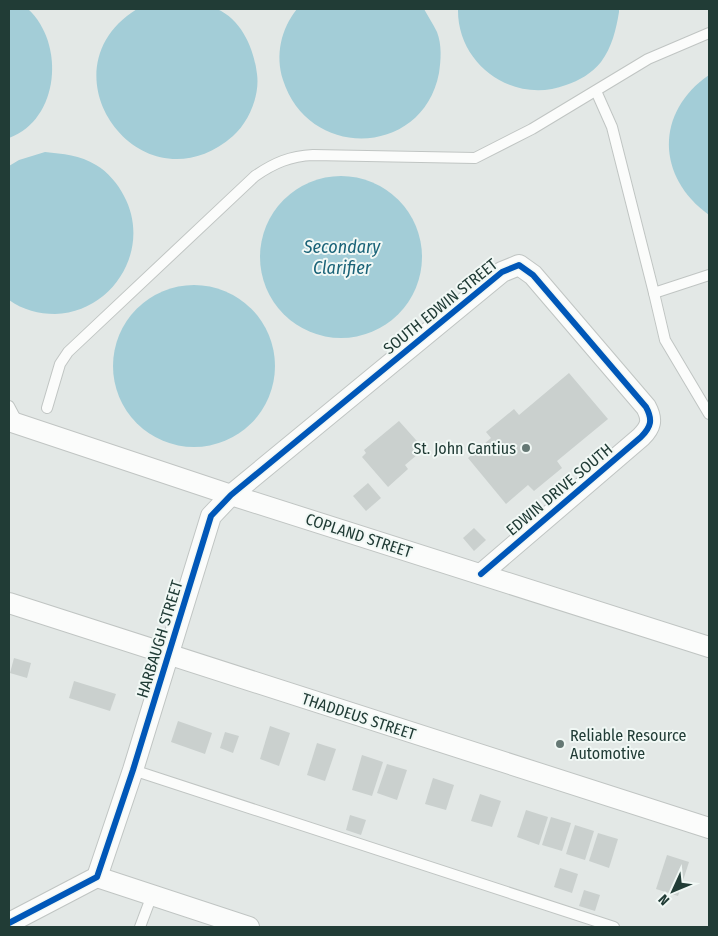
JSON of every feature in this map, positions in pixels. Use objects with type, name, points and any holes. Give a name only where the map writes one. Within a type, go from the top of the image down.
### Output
[{"type":"street","name":"SOUTH EDWIN STREET","points":[[372,379],[502,272],[519,265],[533,275],[646,407],[651,422]]},
{"type":"street","name":"HARBAUGH STREET","points":[[97,877],[133,770],[211,516],[231,495],[372,379]]},
{"type":"street","name":"EDWIN DRIVE SOUTH","points":[[481,574],[641,437],[651,422]]},
{"type":"street","name":"COPLAND STREET","points":[[14,423],[231,495],[709,647]]},
{"type":"street","name":"THADDEUS STREET","points":[[9,603],[709,828]]},
{"type":"street","points":[[9,923],[97,877],[250,927]]},
{"type":"lane","points":[[47,408],[60,364],[68,352],[255,176],[270,166],[296,156],[314,155],[474,158],[532,130],[648,59],[709,33]]},
{"type":"lane","points":[[596,91],[612,126],[665,340],[709,414]]},
{"type":"lane","points":[[654,293],[709,274]]},
{"type":"lane","points":[[9,406],[14,423]]},
{"type":"lane","points":[[133,770],[614,927]]},
{"type":"lane","points":[[140,927],[152,895]]},
{"type":"water","points":[[9,9],[28,9],[40,24],[48,41],[52,60],[47,98],[39,115],[26,128],[9,138]]},
{"type":"water","points":[[137,9],[217,9],[233,20],[250,45],[257,74],[257,91],[252,108],[244,123],[233,136],[199,156],[166,158],[136,147],[113,125],[99,97],[97,66],[109,35]]},
{"type":"water","points":[[297,9],[424,9],[439,37],[441,58],[439,73],[429,101],[412,121],[389,133],[365,138],[340,136],[316,125],[297,106],[283,80],[281,71],[280,52],[283,34]]},
{"type":"water","points":[[458,9],[619,9],[619,12],[611,44],[605,56],[594,70],[566,85],[546,90],[527,89],[509,85],[492,76],[478,63],[467,47],[460,29]]},
{"type":"water","points":[[709,75],[709,215],[692,200],[679,182],[671,164],[669,145],[671,126],[679,107],[691,90]]},
{"type":"water","points":[[45,152],[84,159],[109,175],[124,196],[131,216],[133,236],[130,256],[122,274],[110,289],[95,302],[76,310],[55,314],[31,311],[9,300],[9,166],[19,160]]},
{"type":"water","name":"Secondary Clarifier","points":[[341,176],[357,178],[372,183],[386,190],[398,200],[408,212],[415,226],[420,241],[422,257],[420,273],[415,288],[408,302],[398,314],[386,324],[372,331],[357,336],[341,338],[325,336],[310,331],[296,324],[284,314],[274,302],[267,288],[262,273],[260,257],[262,241],[267,226],[274,212],[284,200],[296,190],[310,183],[325,178]]},
{"type":"water","points":[[194,285],[210,287],[225,292],[239,299],[251,309],[261,321],[268,335],[273,350],[275,366],[273,382],[268,397],[261,411],[251,423],[239,433],[225,440],[210,445],[194,447],[178,445],[163,440],[149,433],[137,423],[127,411],[120,397],[115,382],[113,366],[115,350],[120,335],[127,321],[137,309],[149,299],[163,292],[178,287]]},
{"type":"building","name":"St. John Cantius","points":[[569,373],[608,419],[557,461],[562,468],[534,491],[528,485],[506,504],[468,458],[491,438],[486,432],[514,409],[519,415]]},
{"type":"building","points":[[399,421],[424,449],[405,465],[408,469],[388,487],[362,457],[366,453],[364,450]]},
{"type":"building","points":[[368,483],[381,498],[366,511],[353,496]]},
{"type":"building","points":[[474,528],[486,540],[474,551],[463,538]]},
{"type":"building","points":[[14,658],[31,663],[27,678],[10,673]]},
{"type":"building","points":[[74,681],[116,694],[110,711],[69,698]]},
{"type":"building","points":[[178,721],[212,733],[205,754],[171,742]]},
{"type":"building","points":[[270,726],[290,733],[279,766],[260,759]]},
{"type":"building","points":[[225,732],[239,736],[233,753],[220,748]]},
{"type":"building","points":[[317,743],[336,749],[325,781],[307,775]]},
{"type":"building","points":[[362,755],[383,762],[372,796],[352,790]]},
{"type":"building","points":[[387,764],[407,770],[397,800],[377,793]]},
{"type":"building","points":[[433,778],[454,785],[446,810],[425,804]]},
{"type":"building","points":[[480,794],[501,801],[492,827],[471,821]]},
{"type":"building","points":[[526,810],[548,817],[539,845],[517,837]]},
{"type":"building","points":[[350,815],[366,820],[361,835],[346,830]]},
{"type":"building","points":[[551,817],[571,823],[562,851],[542,845]]},
{"type":"building","points":[[575,825],[594,831],[585,860],[566,854]]},
{"type":"building","points":[[598,833],[618,839],[609,868],[589,861]]},
{"type":"building","points":[[667,855],[689,862],[678,896],[656,889]]},
{"type":"building","points":[[560,868],[578,874],[572,893],[554,887]]},
{"type":"building","points":[[584,890],[600,895],[595,911],[579,906]]},
{"type":"cycle path","points":[[9,923],[97,877],[133,770],[211,516],[231,495],[502,272],[519,265],[533,275],[646,407],[650,416],[650,423],[641,437],[481,574]]},
{"type":"place","name":"St. John Cantius","points":[[526,448]]},
{"type":"place","name":"Reliable Resource Automotive","points":[[560,744]]}]
